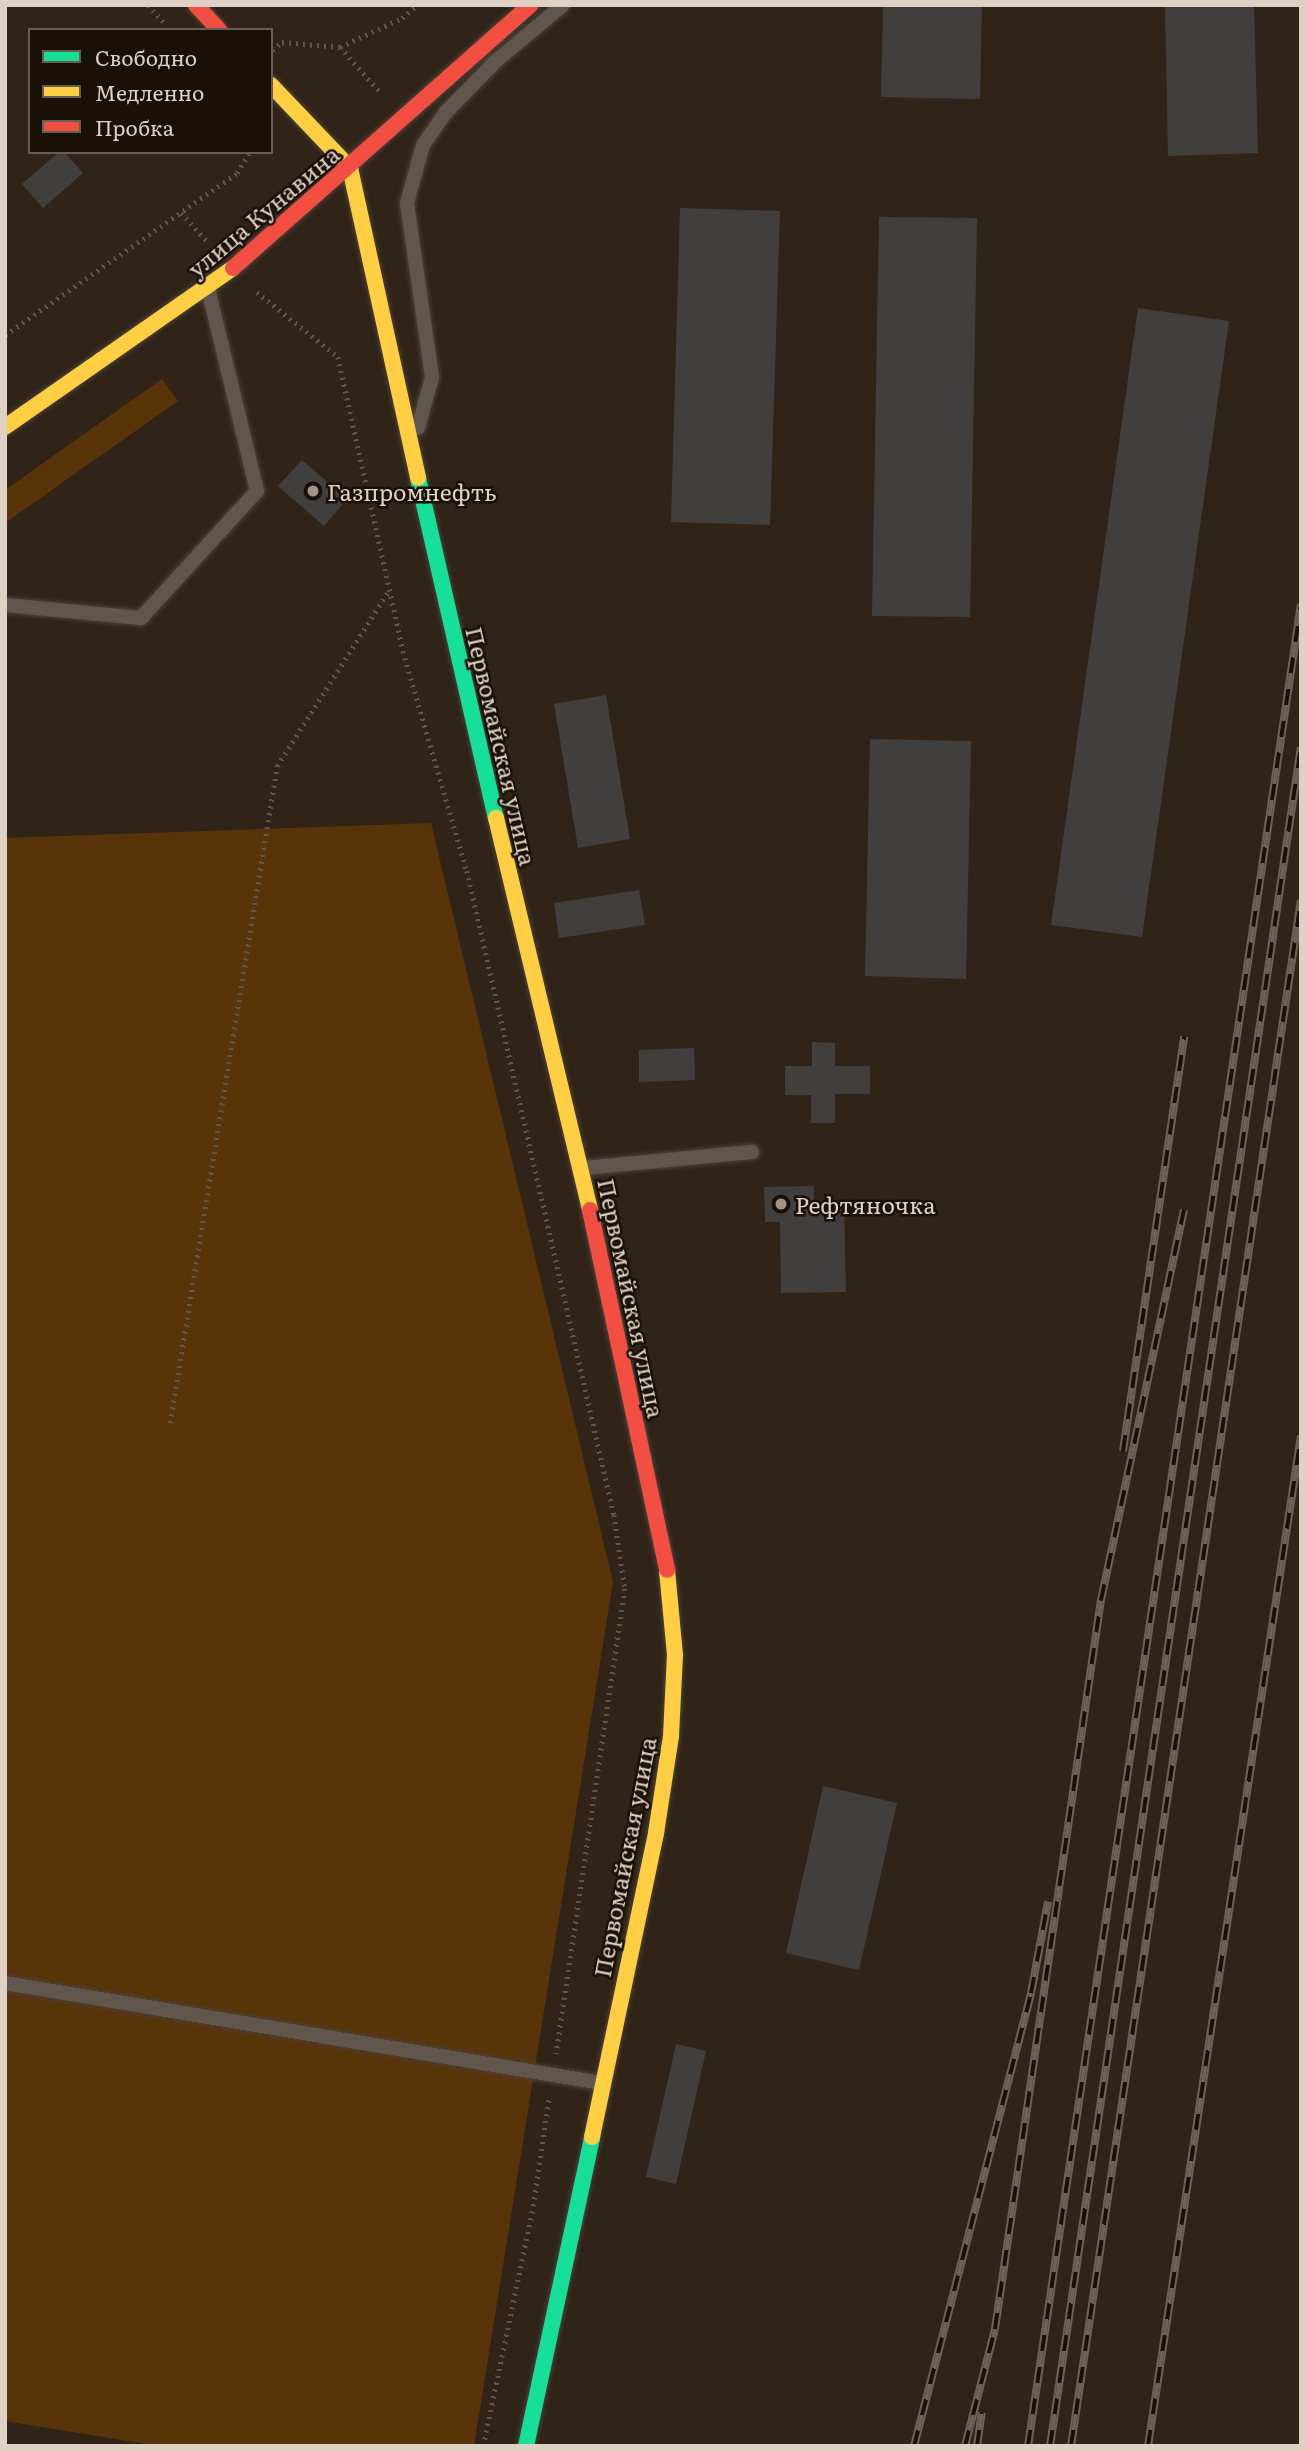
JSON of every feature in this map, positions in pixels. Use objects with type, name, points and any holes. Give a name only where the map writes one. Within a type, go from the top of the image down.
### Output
[{"type":"main road","points":[[196,5],[217,28]]},
{"type":"main road","name":"улица Кунавина","points":[[5,427],[208,288],[233,268],[350,168],[530,5]]},
{"type":"main road","points":[[273,87],[350,168]]},
{"type":"main road","name":"Первомайская улица","points":[[350,168],[459,668],[580,1168],[667,1567],[675,1655],[671,1736],[656,1833],[526,2446]]},
{"type":"lane","points":[[412,449],[432,377],[407,203],[423,145],[446,112],[488,69],[563,5]]},
{"type":"lane","points":[[5,605],[141,618],[257,491],[208,288]]},
{"type":"lane","points":[[580,1168],[752,1152]]},
{"type":"lane","points":[[5,1983],[603,2083]]},
{"type":"path","points":[[148,5],[169,28]]},
{"type":"path","points":[[273,49],[282,42],[340,47],[402,18],[417,5]]},
{"type":"path","points":[[340,47],[405,119]]},
{"type":"path","points":[[5,335],[237,173],[249,154]]},
{"type":"path","points":[[181,214],[233,268],[338,357],[389,589],[470,884],[614,1515],[625,1589],[533,2206],[484,2446]]},
{"type":"path","points":[[170,1423],[277,766],[389,589]]},
{"type":"shaded area","points":[[162,379],[178,401],[5,523],[5,490]]},
{"type":"shaded area","points":[[431,823],[613,1582],[474,2446],[159,2446],[5,2421],[5,838]]},
{"type":"building","points":[[883,5],[982,5],[980,99],[881,97]]},
{"type":"building","points":[[1165,5],[1254,5],[1258,153],[1168,156]]},
{"type":"building","points":[[57,154],[66,154],[83,173],[43,208],[22,184]]},
{"type":"building","points":[[680,208],[780,211],[770,525],[671,522]]},
{"type":"building","points":[[879,217],[977,218],[970,617],[872,616]]},
{"type":"building","points":[[1138,308],[1229,321],[1142,937],[1051,925]]},
{"type":"building","points":[[302,460],[347,499],[324,526],[278,486]]},
{"type":"building","points":[[606,695],[630,839],[578,848],[554,704]]},
{"type":"building","points":[[870,739],[971,741],[966,979],[865,976]]},
{"type":"building","points":[[639,890],[645,925],[559,938],[554,903]]},
{"type":"building","points":[[812,1042],[835,1043],[835,1066],[870,1066],[870,1094],[835,1094],[835,1123],[811,1123],[811,1095],[785,1095],[785,1066],[812,1066]]},
{"type":"building","points":[[694,1048],[695,1080],[639,1082],[639,1050]]},
{"type":"building","points":[[814,1186],[814,1203],[844,1202],[846,1292],[781,1293],[780,1222],[765,1222],[764,1187]]},
{"type":"building","points":[[823,1786],[897,1803],[859,1970],[786,1953]]},
{"type":"building","points":[[676,2044],[706,2051],[676,2184],[646,2177]]},
{"type":"railway","points":[[1028,2446],[1301,604]]},
{"type":"railway","points":[[1050,2446],[1301,747]]},
{"type":"railway","points":[[1071,2446],[1301,900]]},
{"type":"railway","points":[[1123,1451],[1184,1036]]},
{"type":"railway","points":[[965,2446],[995,2329],[1101,1600],[1184,1210]]},
{"type":"railway","points":[[1148,2446],[1301,1436]]},
{"type":"railway","points":[[914,2446],[1031,1993],[1048,1902]]},
{"type":"railway","points":[[977,2446],[982,2412]]},
{"type":"traffic: fast","points":[[418,478],[496,818]]},
{"type":"traffic: fast","points":[[526,2446],[592,2137]]},
{"type":"traffic: slow","points":[[273,87],[350,168],[418,478]]},
{"type":"traffic: slow","points":[[5,427],[233,268]]},
{"type":"traffic: slow","points":[[496,818],[590,1210]]},
{"type":"traffic: slow","points":[[592,2137],[656,1833],[671,1736],[675,1655],[667,1570]]},
{"type":"traffic: jam","points":[[196,5],[217,28]]},
{"type":"traffic: jam","points":[[233,268],[530,5]]},
{"type":"traffic: jam","points":[[590,1210],[667,1570]]},
{"type":"place","name":"Газпромнефть","points":[[313,491]]},
{"type":"place","name":"Рефтяночка","points":[[781,1204]]}]
